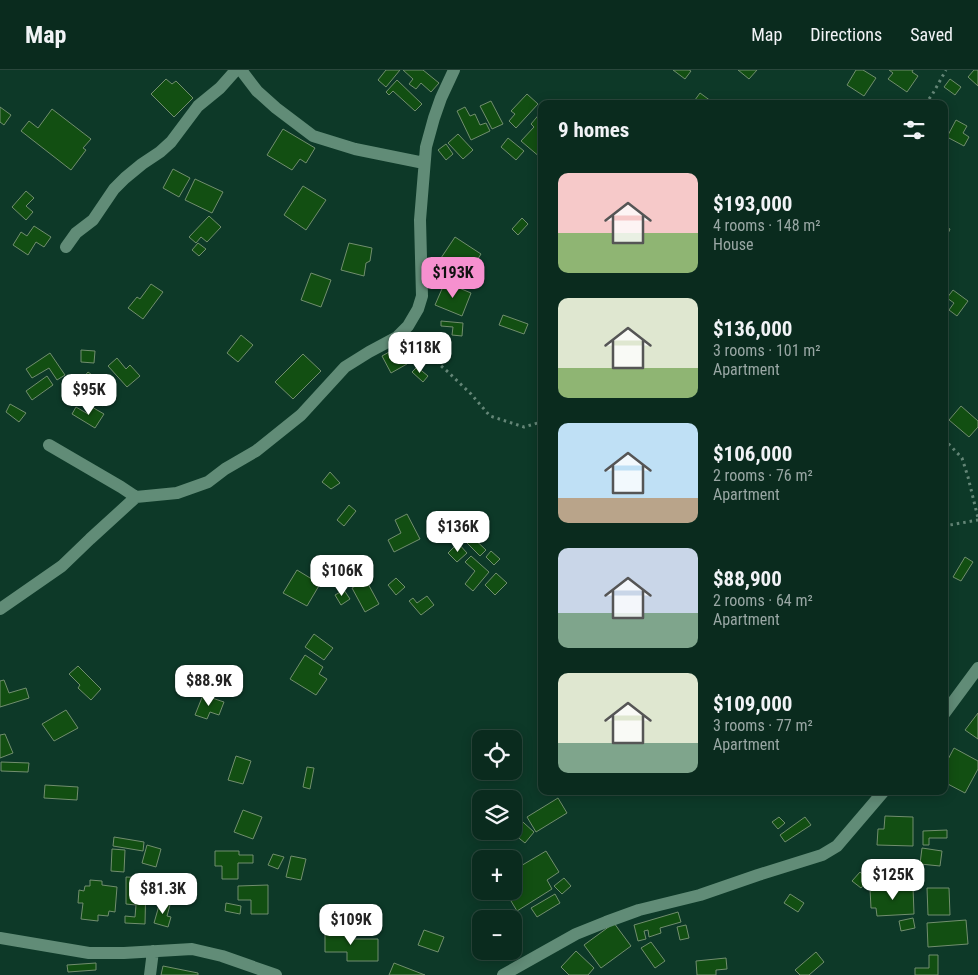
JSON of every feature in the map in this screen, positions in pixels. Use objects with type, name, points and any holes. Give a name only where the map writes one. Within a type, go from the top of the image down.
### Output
[{"type":"street","points":[[66,247],[76,233],[93,220],[114,189],[171,142],[198,106],[220,88],[236,70]]},
{"type":"street","points":[[241,70],[257,91],[313,136],[355,149],[424,162]]},
{"type":"street","points":[[0,609],[62,566],[136,497],[177,493],[208,482],[224,469],[256,451],[301,415],[346,367],[397,337],[408,326],[418,309],[422,296],[420,220],[426,147],[441,98],[454,70]]},
{"type":"street","points":[[49,446],[136,497]]},
{"type":"street","points":[[948,709],[978,668]]},
{"type":"street","points":[[503,975],[576,934],[606,922],[639,910],[700,895],[822,855],[837,846],[881,795]]},
{"type":"street","points":[[0,938],[89,953],[192,949],[222,956],[276,975]]},
{"type":"street","points":[[150,975],[153,951]]},
{"type":"path","points":[[928,100],[946,70]]},
{"type":"path","points":[[402,332],[448,372],[490,416],[524,426],[538,423]]},
{"type":"path","points":[[948,443],[962,458],[978,519],[948,525]]},
{"type":"building","points":[[386,70],[400,70],[386,87],[378,80]]},
{"type":"building","points":[[403,70],[423,70],[439,83],[431,92],[421,83],[416,89],[409,84],[413,79]]},
{"type":"building","points":[[673,70],[689,70],[691,71],[685,79]]},
{"type":"building","points":[[738,70],[757,70],[749,79]]},
{"type":"building","points":[[856,70],[863,70],[876,78],[864,96],[847,85]]},
{"type":"building","points":[[889,70],[913,70],[912,72],[918,76],[907,92],[888,79],[893,73]]},
{"type":"building","points":[[974,70],[978,70],[978,86],[968,77]]},
{"type":"building","points":[[166,79],[172,84],[176,81],[193,98],[174,117],[151,94]]},
{"type":"building","points":[[950,79],[961,87],[955,95],[944,87]]},
{"type":"building","points":[[397,80],[422,104],[415,111],[393,91],[389,95],[386,92]]},
{"type":"building","points":[[700,93],[710,100],[695,100]]},
{"type":"building","points":[[527,94],[538,104],[516,128],[509,121],[515,114],[511,111]]},
{"type":"building","points":[[491,101],[503,124],[492,129],[480,106]]},
{"type":"building","points":[[0,107],[11,115],[4,125],[0,122]]},
{"type":"building","points":[[465,107],[470,116],[475,114],[480,125],[486,123],[490,131],[471,140],[457,111]]},
{"type":"building","points":[[52,109],[91,139],[83,148],[86,150],[71,170],[21,131],[29,121],[38,128]]},
{"type":"building","points":[[538,116],[538,155],[521,141],[534,127],[531,124]]},
{"type":"building","points":[[956,120],[967,126],[963,133],[969,137],[964,146],[948,138]]},
{"type":"building","points":[[283,129],[315,148],[306,163],[300,159],[292,170],[267,155]]},
{"type":"building","points":[[458,134],[473,150],[463,159],[448,143]]},
{"type":"building","points":[[508,138],[524,151],[516,160],[501,147]]},
{"type":"building","points":[[446,144],[453,154],[446,160],[438,150]]},
{"type":"building","points":[[173,169],[190,178],[179,197],[163,188]]},
{"type":"building","points":[[195,179],[223,192],[212,213],[185,200]]},
{"type":"building","points":[[303,186],[326,200],[306,230],[284,215]]},
{"type":"building","points":[[26,191],[34,198],[26,206],[33,212],[26,220],[12,207]]},
{"type":"building","points":[[209,216],[221,227],[207,242],[201,237],[196,243],[189,237]]},
{"type":"building","points":[[522,218],[528,224],[518,235],[512,229]]},
{"type":"building","points":[[34,226],[51,237],[44,247],[36,242],[28,255],[13,245],[21,232],[27,236]]},
{"type":"building","points":[[455,237],[481,254],[462,284],[435,267]]},
{"type":"building","points":[[198,243],[206,249],[199,256],[192,250]]},
{"type":"building","points":[[349,243],[372,248],[370,261],[366,263],[364,276],[341,270]]},
{"type":"building","points":[[311,273],[331,280],[321,307],[301,300]]},
{"type":"building","points":[[445,282],[471,293],[462,316],[435,305]]},
{"type":"building","points":[[151,284],[163,292],[143,319],[128,308],[137,297],[140,299]]},
{"type":"building","points":[[953,290],[968,301],[957,316],[949,310],[954,303],[948,297]]},
{"type":"building","points":[[503,315],[528,324],[524,334],[499,325]]},
{"type":"building","points":[[441,321],[463,323],[462,336],[452,335],[453,327],[441,326]]},
{"type":"building","points":[[241,335],[253,345],[238,362],[227,353]]},
{"type":"building","points":[[398,347],[407,364],[391,373],[382,356]]},
{"type":"building","points":[[81,350],[95,351],[94,363],[81,362]]},
{"type":"building","points":[[50,353],[65,375],[57,380],[49,368],[32,378],[26,369]]},
{"type":"building","points":[[303,354],[321,371],[293,399],[275,382]]},
{"type":"building","points":[[117,358],[126,369],[130,365],[140,376],[127,387],[108,366]]},
{"type":"building","points":[[417,367],[428,376],[423,382],[412,372]]},
{"type":"building","points":[[88,372],[95,377],[90,384],[109,399],[103,406],[76,386]]},
{"type":"building","points":[[47,376],[53,385],[32,400],[26,391]]},
{"type":"building","points":[[85,403],[104,414],[95,428],[72,414],[76,407],[88,414],[90,410],[83,406]]},
{"type":"building","points":[[10,404],[26,413],[19,422],[6,412]]},
{"type":"building","points":[[961,406],[978,421],[978,427],[969,437],[949,420]]},
{"type":"building","points":[[330,472],[340,483],[331,489],[322,482]]},
{"type":"building","points":[[349,505],[356,511],[344,526],[337,520]]},
{"type":"building","points":[[407,514],[420,539],[394,552],[388,540],[401,533],[395,520]]},
{"type":"building","points":[[469,534],[486,550],[480,556],[463,539]]},
{"type":"building","points":[[458,543],[467,553],[457,562],[448,553]]},
{"type":"building","points":[[491,551],[500,559],[494,565],[486,557]]},
{"type":"building","points":[[471,556],[489,572],[473,591],[465,584],[475,571],[465,562]]},
{"type":"building","points":[[965,557],[973,562],[961,581],[953,577]]},
{"type":"building","points":[[297,570],[320,584],[307,606],[283,593]]},
{"type":"building","points":[[496,573],[507,583],[495,595],[485,585]]},
{"type":"building","points":[[396,578],[405,587],[396,595],[388,585]]},
{"type":"building","points":[[366,580],[379,604],[365,612],[352,588]]},
{"type":"building","points":[[344,590],[350,599],[341,605],[335,595]]},
{"type":"building","points":[[427,596],[434,605],[421,615],[409,601],[413,598],[417,603]]},
{"type":"building","points":[[314,634],[333,648],[324,660],[305,647]]},
{"type":"building","points":[[305,655],[323,667],[319,674],[327,679],[316,695],[290,679]]},
{"type":"building","points":[[78,666],[101,689],[91,700],[78,688],[80,685],[69,674]]},
{"type":"building","points":[[4,680],[9,693],[26,688],[29,698],[0,707],[0,681]]},
{"type":"building","points":[[203,695],[224,702],[219,715],[210,712],[207,719],[195,715]]},
{"type":"building","points":[[66,710],[78,728],[54,741],[42,724]]},
{"type":"building","points":[[978,713],[978,739],[965,730]]},
{"type":"building","points":[[5,734],[13,753],[0,758],[0,735]]},
{"type":"building","points":[[954,748],[978,761],[978,769],[965,793],[948,784],[948,759]]},
{"type":"building","points":[[236,756],[251,761],[243,784],[228,780]]},
{"type":"building","points":[[1,762],[29,763],[28,772],[1,771]]},
{"type":"building","points":[[307,767],[314,768],[310,789],[303,787]]},
{"type":"building","points":[[45,785],[78,787],[77,800],[44,798]]},
{"type":"building","points":[[558,798],[567,813],[536,832],[527,817]]},
{"type":"building","points":[[243,810],[262,817],[253,839],[234,832]]},
{"type":"building","points":[[885,816],[913,817],[913,846],[877,845],[878,829],[884,829]]},
{"type":"building","points":[[779,817],[785,823],[778,829],[772,822]]},
{"type":"building","points":[[805,817],[811,825],[785,842],[780,835]]},
{"type":"building","points":[[522,821],[534,832],[525,843],[521,840]]},
{"type":"building","points":[[947,830],[947,838],[929,838],[929,845],[923,845],[923,831]]},
{"type":"building","points":[[114,837],[144,842],[143,851],[113,846]]},
{"type":"building","points":[[147,845],[161,849],[156,867],[142,863]]},
{"type":"building","points":[[922,848],[942,851],[940,866],[920,864]]},
{"type":"building","points":[[112,849],[125,850],[124,872],[111,871]]},
{"type":"building","points":[[215,851],[239,851],[239,855],[253,855],[253,863],[238,863],[238,879],[222,879],[222,866],[215,866]]},
{"type":"building","points":[[546,851],[559,872],[547,880],[552,889],[516,910],[510,900],[522,900],[522,865]]},
{"type":"building","points":[[273,854],[284,857],[278,869],[268,865]]},
{"type":"building","points":[[291,856],[306,859],[301,880],[286,877]]},
{"type":"building","points":[[860,872],[869,879],[861,888],[852,881]]},
{"type":"building","points":[[126,877],[146,878],[145,924],[125,923],[125,916],[135,917],[136,905],[126,904]]},
{"type":"building","points":[[564,878],[571,886],[562,894],[554,886]]},
{"type":"building","points":[[90,880],[102,881],[102,885],[117,887],[115,912],[109,911],[108,916],[98,915],[98,921],[81,919],[83,903],[78,903],[79,890],[84,891],[85,886],[90,886]]},
{"type":"building","points":[[268,885],[268,914],[251,914],[251,900],[238,900],[238,886]]},
{"type":"building","points":[[913,887],[914,914],[877,916],[876,908],[871,908],[870,889]]},
{"type":"building","points":[[927,888],[949,888],[950,915],[928,915]]},
{"type":"building","points":[[555,894],[560,903],[537,917],[531,908]]},
{"type":"building","points":[[790,894],[804,903],[798,912],[784,903]]},
{"type":"building","points":[[160,902],[170,905],[167,916],[171,917],[168,927],[154,923]]},
{"type":"building","points":[[226,903],[241,906],[240,914],[225,911]]},
{"type":"building","points":[[678,912],[681,922],[660,928],[661,933],[649,937],[648,930],[644,931],[646,939],[638,941],[634,925]]},
{"type":"building","points":[[913,918],[915,928],[901,931],[899,921]]},
{"type":"building","points":[[966,920],[968,944],[928,947],[927,923]]},
{"type":"building","points":[[614,923],[631,946],[601,968],[584,945]]},
{"type":"building","points":[[686,925],[689,938],[680,940],[677,927]]},
{"type":"building","points":[[325,930],[352,930],[352,939],[378,939],[378,961],[347,961],[347,952],[325,952]]},
{"type":"building","points":[[424,930],[444,937],[438,952],[418,945]]},
{"type":"building","points":[[651,942],[665,961],[655,968],[641,948]]},
{"type":"building","points":[[576,951],[594,968],[588,975],[569,975],[561,967]]},
{"type":"building","points":[[816,952],[824,962],[809,975],[800,975],[795,970]]},
{"type":"building","points":[[929,955],[938,955],[938,975],[915,975],[915,968],[929,968]]},
{"type":"building","points":[[726,958],[727,969],[716,970],[716,975],[697,975],[696,961]]},
{"type":"building","points":[[96,963],[96,970],[68,972],[67,965]]},
{"type":"building","points":[[394,963],[425,975],[389,975]]},
{"type":"building","points":[[163,966],[198,973],[198,975],[161,975]]}]
